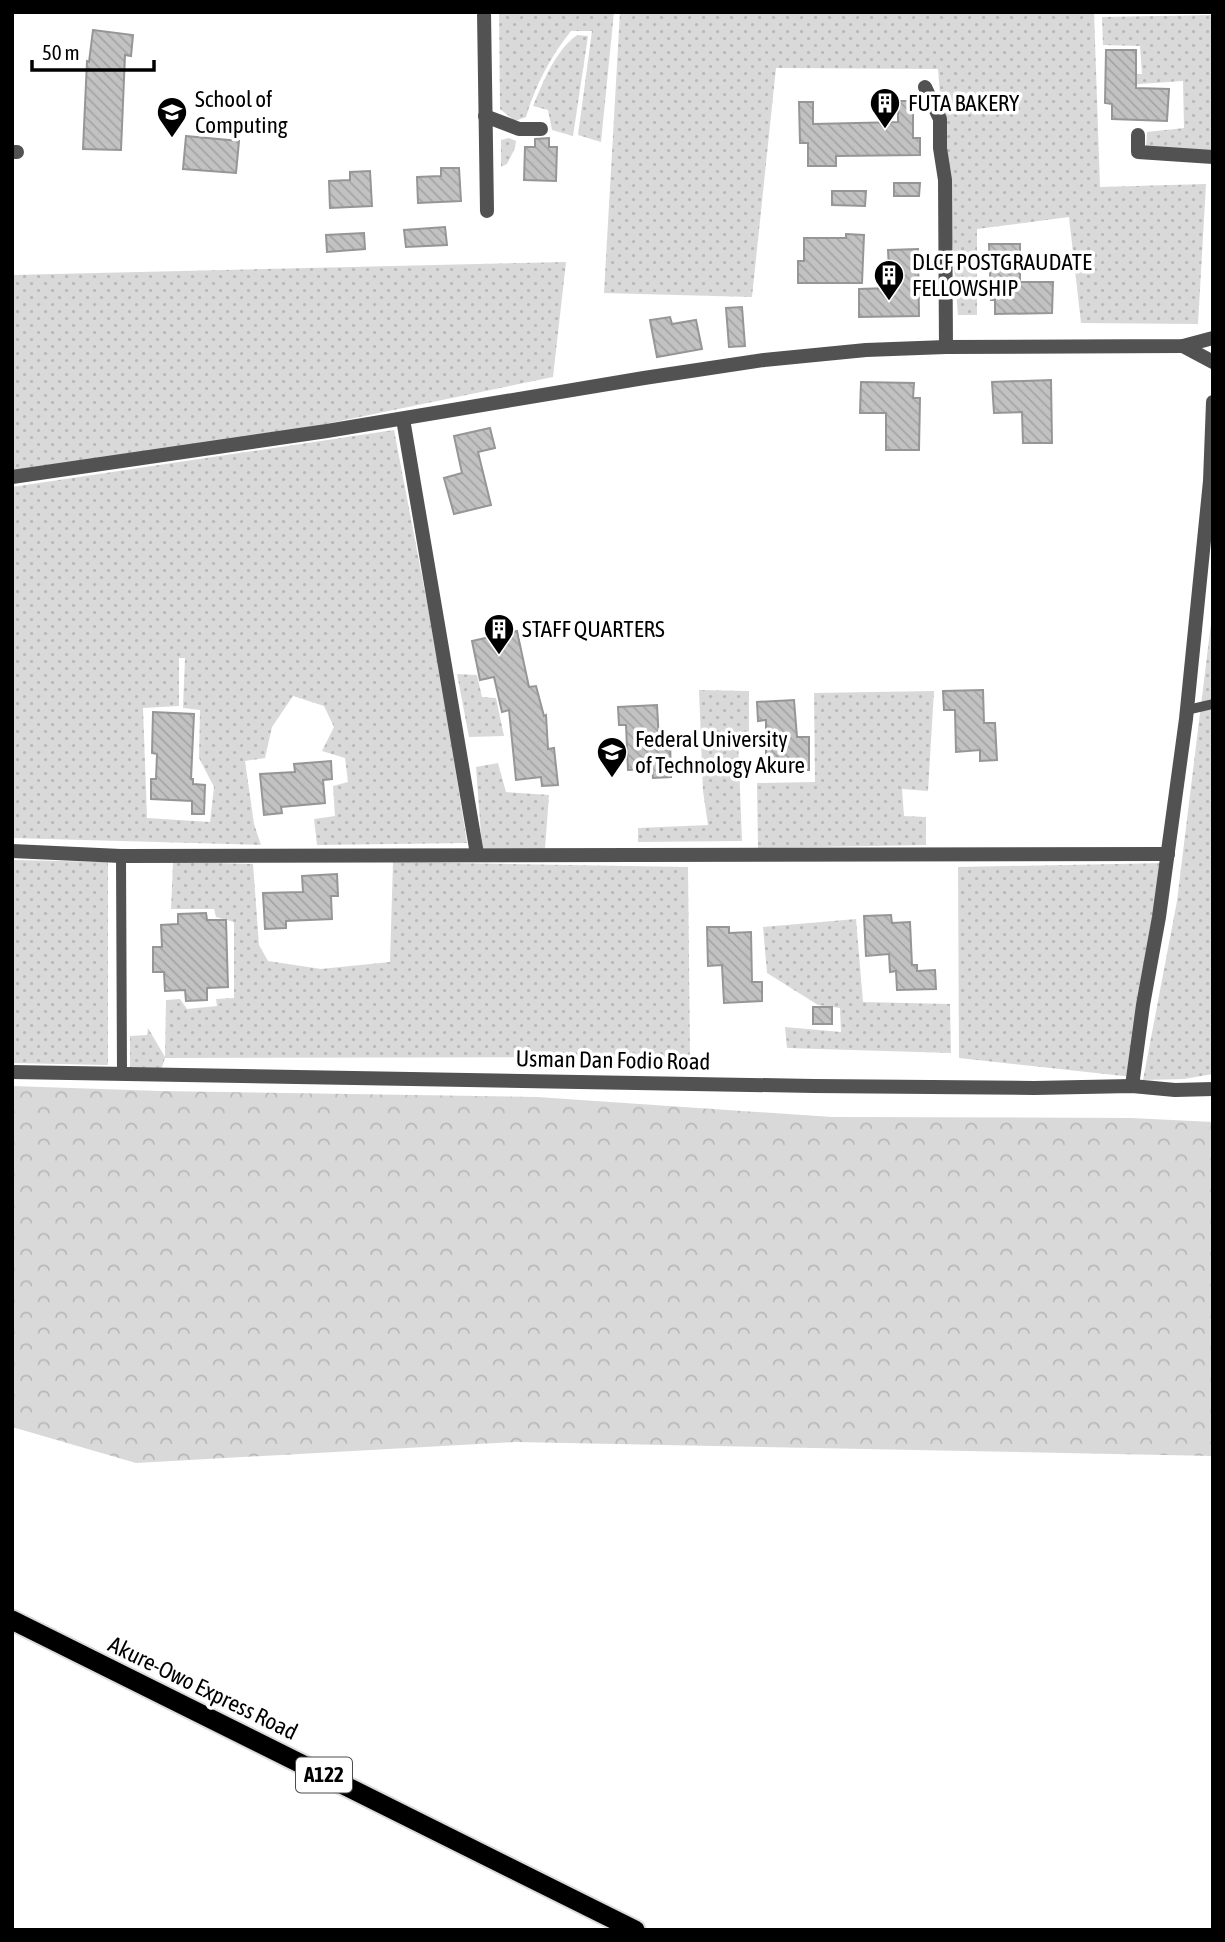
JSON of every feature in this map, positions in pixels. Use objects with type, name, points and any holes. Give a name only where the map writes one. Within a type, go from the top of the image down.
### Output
[{"type":"highway","name":"Akure-Owo Express Road","points":[[12,1620],[635,1930]]},
{"type":"street","points":[[484,12],[486,211]]},
{"type":"street","points":[[925,87],[940,119],[940,148],[945,180],[946,347]]},
{"type":"street","points":[[485,116],[519,129],[541,129]]},
{"type":"street","points":[[1138,135],[1138,152],[1213,157]]},
{"type":"street","points":[[12,477],[403,419],[764,360],[866,350],[946,347],[1183,346],[1213,338]]},
{"type":"street","points":[[1183,346],[1213,362]]},
{"type":"street","points":[[1132,1086],[1187,710],[1212,476],[1213,402]]},
{"type":"street","points":[[403,419],[477,854]]},
{"type":"street","points":[[12,851],[121,856],[1168,854]]},
{"type":"street","name":"Usman Dan Fodio Road","points":[[12,1072],[814,1086],[1132,1086],[1175,1090],[1213,1089]]},
{"type":"lane","points":[[1187,710],[1213,704]]},
{"type":"lane","points":[[121,856],[122,1075]]},
{"type":"green space","points":[[499,12],[614,12],[601,142],[578,135],[592,31],[571,31],[544,72],[526,117],[515,121],[500,109]]},
{"type":"green space","points":[[620,12],[1094,12],[1100,187],[1206,184],[1198,324],[1081,323],[1069,217],[977,229],[977,315],[958,315],[938,69],[776,68],[752,297],[604,293]]},
{"type":"green space","points":[[1213,15],[1213,153],[1146,146],[1147,132],[1184,128],[1183,81],[1124,85],[1123,75],[1142,74],[1140,46],[1103,45],[1102,17]]},
{"type":"green space","points":[[577,35],[588,36],[573,136],[552,130],[548,110],[533,106],[556,58]]},
{"type":"green space","points":[[509,138],[516,141],[515,148],[507,164],[501,167],[501,140]]},
{"type":"green space","points":[[566,262],[553,377],[195,451],[12,477],[12,275]]},
{"type":"green space","points":[[394,430],[440,671],[467,843],[317,845],[314,819],[335,816],[333,786],[348,782],[345,758],[322,751],[334,727],[324,706],[293,696],[272,727],[265,758],[245,761],[254,824],[261,845],[12,838],[12,487]],"holes":[[[179,658],[185,658],[183,708],[200,710],[199,758],[214,787],[210,822],[147,818],[143,708],[179,706]]]},
{"type":"green space","points":[[1213,607],[1213,1074],[1184,1079],[1143,1080],[1177,901]]},
{"type":"green space","points":[[457,674],[477,675],[482,697],[496,698],[504,736],[469,737]]},
{"type":"green space","points":[[699,690],[749,691],[749,736],[738,738],[742,841],[638,842],[638,828],[708,825],[703,791]]},
{"type":"green space","points":[[934,691],[928,791],[902,789],[904,816],[926,817],[926,845],[758,848],[757,783],[815,782],[814,693]]},
{"type":"green space","points":[[498,763],[506,792],[549,795],[545,849],[482,848],[476,767]]},
{"type":"green space","points":[[12,860],[108,862],[108,1065],[12,1063]]},
{"type":"green space","points":[[173,862],[253,864],[259,945],[268,961],[321,969],[390,962],[393,862],[688,867],[690,1057],[165,1058],[161,1070],[130,1068],[130,1036],[147,1035],[148,1028],[165,1057],[166,1000],[180,999],[187,1009],[217,1006],[216,999],[234,998],[234,922],[216,917],[214,909],[171,909]]},
{"type":"green space","points":[[1166,863],[1133,1077],[959,1058],[958,867]]},
{"type":"green space","points":[[856,919],[863,1002],[950,1004],[951,1053],[787,1048],[785,1027],[841,1032],[840,1008],[818,1005],[767,973],[763,927]]},
{"type":"green space","points":[[12,1086],[537,1097],[832,1117],[1131,1118],[1213,1122],[1213,1456],[516,1442],[136,1463],[12,1427]]},
{"type":"building","points":[[93,30],[133,35],[131,56],[125,55],[121,150],[83,149],[87,61],[89,62]]},
{"type":"building","points":[[1106,50],[1136,50],[1136,88],[1169,89],[1167,121],[1112,119],[1112,104],[1105,103]]},
{"type":"building","points":[[898,101],[913,101],[913,138],[920,138],[920,155],[836,156],[836,166],[808,166],[808,143],[800,143],[799,102],[813,102],[813,124],[898,122]]},
{"type":"building","points":[[186,136],[239,141],[236,173],[183,169]]},
{"type":"building","points":[[549,138],[549,147],[557,147],[556,181],[524,180],[525,147],[535,147],[535,139]]},
{"type":"building","points":[[441,168],[459,168],[461,201],[418,203],[417,177],[441,176]]},
{"type":"building","points":[[370,171],[372,206],[330,208],[329,181],[350,180],[350,172]]},
{"type":"building","points":[[894,183],[920,183],[919,196],[894,196]]},
{"type":"building","points":[[832,191],[866,191],[865,206],[832,205]]},
{"type":"building","points":[[445,227],[447,245],[406,247],[404,230]]},
{"type":"building","points":[[364,233],[365,249],[327,252],[326,235]]},
{"type":"building","points":[[846,234],[864,235],[862,283],[798,283],[798,261],[804,261],[804,238],[846,238]]},
{"type":"building","points":[[989,244],[1020,244],[1020,282],[1053,282],[1052,313],[995,314],[995,300],[991,300]]},
{"type":"building","name":"DLCF POSTGRAUDATE FELLOWSHIP","points":[[918,249],[919,316],[859,317],[859,289],[890,288],[888,250]]},
{"type":"building","points":[[742,307],[745,346],[729,347],[726,308]]},
{"type":"building","points":[[670,317],[672,324],[696,320],[702,349],[657,357],[650,320]]},
{"type":"building","points":[[1051,380],[1052,443],[1023,443],[1022,412],[994,413],[992,382]]},
{"type":"building","points":[[861,382],[914,383],[913,398],[920,398],[919,450],[886,450],[886,413],[860,413]]},
{"type":"building","points":[[490,428],[495,448],[478,452],[491,505],[454,514],[444,478],[462,473],[454,436]]},
{"type":"building","points":[[517,631],[529,687],[536,686],[544,716],[546,715],[548,749],[554,748],[558,785],[542,786],[541,777],[516,780],[509,710],[502,712],[494,677],[480,680],[472,641]]},
{"type":"building","points":[[983,690],[984,723],[995,723],[997,760],[980,761],[980,750],[956,752],[955,710],[944,710],[943,691]]},
{"type":"building","points":[[794,700],[797,737],[809,737],[809,770],[792,770],[792,762],[766,763],[766,720],[758,721],[757,702]]},
{"type":"building","points":[[657,705],[659,741],[670,740],[671,777],[653,778],[652,769],[628,770],[626,725],[619,725],[618,707]]},
{"type":"building","points":[[153,712],[194,714],[191,779],[193,784],[205,785],[204,814],[192,814],[192,801],[151,799],[151,779],[156,779],[157,754],[152,753]]},
{"type":"building","points":[[331,761],[332,779],[323,780],[325,803],[281,807],[282,813],[264,815],[260,774],[295,772],[294,764]]},
{"type":"building","points":[[337,874],[338,896],[331,896],[332,919],[286,921],[286,928],[265,929],[263,893],[303,892],[302,876]]},
{"type":"building","points":[[206,913],[207,920],[226,920],[228,987],[207,988],[207,1000],[186,1001],[185,990],[165,991],[164,972],[153,972],[153,947],[162,947],[161,925],[178,924],[178,914]]},
{"type":"building","points":[[891,915],[892,923],[910,922],[912,965],[917,965],[917,971],[935,970],[936,989],[897,990],[896,971],[890,972],[889,954],[866,956],[864,916]]},
{"type":"building","points":[[707,927],[729,927],[729,933],[751,932],[752,982],[762,982],[762,1001],[724,1003],[722,965],[708,966]]},
{"type":"building","points":[[813,1007],[832,1007],[832,1024],[813,1024]]},
{"type":"place","name":"FUTA BAKERY","points":[[885,130]]},
{"type":"place","name":"School of Computing","points":[[172,139]]},
{"type":"place","name":"DLCF POSTGRAUDATE FELLOWSHIP","points":[[889,302]]},
{"type":"place","name":"STAFF QUARTERS","points":[[499,656]]},
{"type":"place","name":"Federal University of Technology Akure","points":[[612,779]]}]
